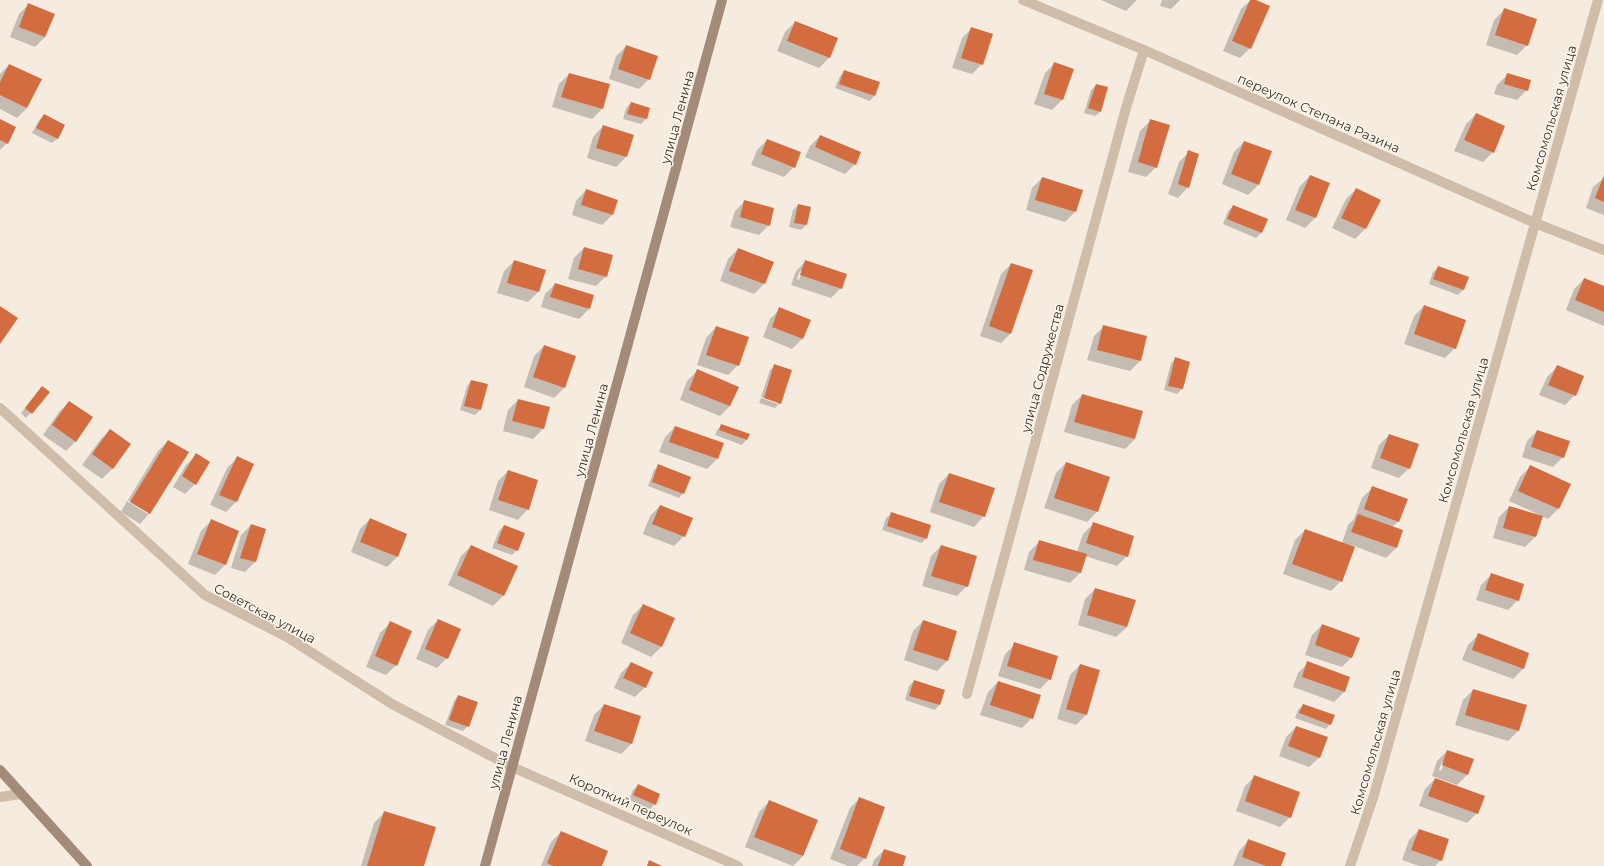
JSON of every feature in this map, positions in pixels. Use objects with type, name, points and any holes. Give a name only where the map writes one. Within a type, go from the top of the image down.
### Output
[{"type":"street","name":"улица Ленина","points":[[485,866],[722,0]]},
{"type":"street","name":"переулок Степана Разина","points":[[1023,0],[1144,50],[1535,223],[1604,250]]},
{"type":"street","name":"Комсомольская улица","points":[[1350,866],[1374,795],[1598,0]]},
{"type":"street","name":"улица Содружества","points":[[967,694],[1126,108],[1144,50]]},
{"type":"street","name":"Советская улица","points":[[0,408],[205,595],[287,637],[392,704],[512,766]]},
{"type":"street","name":"Короткий переулок","points":[[512,766],[738,866]]},
{"type":"street","points":[[0,770],[86,866]]},
{"type":"street","points":[[0,797],[21,794]]},
{"type":"building","points":[[1250,0],[1256,0],[1270,6],[1251,49],[1232,41]]},
{"type":"building","points":[[28,3],[55,14],[45,37],[19,27]]},
{"type":"building","points":[[1504,8],[1537,19],[1528,46],[1495,35]]},
{"type":"building","points":[[795,21],[838,38],[830,58],[787,41]]},
{"type":"building","points":[[971,27],[993,34],[983,65],[961,58]]},
{"type":"building","points":[[626,45],[658,56],[650,80],[618,69]]},
{"type":"building","points":[[1054,62],[1074,69],[1063,100],[1044,94]]},
{"type":"building","points":[[9,64],[42,79],[27,108],[0,95],[0,82]]},
{"type":"building","points":[[844,70],[880,82],[875,96],[839,84]]},
{"type":"building","points":[[569,73],[610,84],[603,109],[561,97]]},
{"type":"building","points":[[1507,73],[1531,80],[1528,91],[1504,84]]},
{"type":"building","points":[[1096,84],[1108,87],[1101,112],[1088,108]]},
{"type":"building","points":[[631,102],[650,108],[647,119],[627,114]]},
{"type":"building","points":[[1476,113],[1505,126],[1494,153],[1464,140]]},
{"type":"building","points":[[44,114],[65,125],[58,139],[36,128]]},
{"type":"building","points":[[0,119],[16,127],[8,144],[0,140]]},
{"type":"building","points":[[1150,119],[1170,125],[1157,168],[1138,162]]},
{"type":"building","points":[[603,125],[634,135],[627,157],[596,148]]},
{"type":"building","points":[[820,135],[861,152],[856,165],[815,147]]},
{"type":"building","points":[[767,139],[801,152],[795,168],[761,154]]},
{"type":"building","points":[[1244,141],[1272,151],[1259,185],[1231,174]]},
{"type":"building","points":[[1188,150],[1199,154],[1189,188],[1178,184]]},
{"type":"building","points":[[1310,175],[1330,183],[1316,218],[1295,210]]},
{"type":"building","points":[[1604,175],[1604,202],[1595,198]]},
{"type":"building","points":[[1042,177],[1083,190],[1076,212],[1035,200]]},
{"type":"building","points":[[1356,188],[1381,200],[1366,229],[1341,218]]},
{"type":"building","points":[[586,189],[618,200],[613,215],[581,205]]},
{"type":"building","points":[[744,200],[774,208],[770,226],[740,217]]},
{"type":"building","points":[[798,204],[811,207],[807,225],[794,223]]},
{"type":"building","points":[[1233,205],[1268,219],[1262,233],[1227,219]]},
{"type":"building","points":[[584,247],[613,255],[607,277],[578,269]]},
{"type":"building","points":[[738,248],[774,262],[765,284],[729,271]]},
{"type":"building","points":[[514,260],[546,270],[539,292],[507,283]]},
{"type":"building","points":[[805,260],[847,274],[842,289],[800,275]]},
{"type":"building","points":[[1011,263],[1033,270],[1011,334],[989,326]]},
{"type":"building","points":[[1438,266],[1469,277],[1464,290],[1433,279]]},
{"type":"building","points":[[1584,278],[1604,286],[1604,312],[1575,300]]},
{"type":"building","points":[[555,283],[594,295],[590,309],[550,297]]},
{"type":"building","points":[[1424,305],[1466,320],[1456,349],[1414,334]]},
{"type":"building","points":[[0,306],[18,318],[0,344]]},
{"type":"building","points":[[779,307],[811,320],[803,339],[772,327]]},
{"type":"building","points":[[1103,325],[1147,336],[1141,361],[1097,350]]},
{"type":"building","points":[[716,326],[749,337],[739,366],[706,355]]},
{"type":"building","points":[[544,345],[576,356],[565,388],[533,377]]},
{"type":"building","points":[[1175,357],[1190,362],[1183,389],[1168,386]]},
{"type":"building","points":[[774,364],[792,370],[781,404],[764,398]]},
{"type":"building","points":[[1557,365],[1584,376],[1576,396],[1548,385]]},
{"type":"building","points":[[697,369],[739,387],[730,406],[689,390]]},
{"type":"building","points":[[471,380],[488,384],[481,410],[464,406]]},
{"type":"building","points":[[42,386],[50,392],[32,414],[25,408]]},
{"type":"building","points":[[1082,394],[1143,411],[1135,439],[1074,422]]},
{"type":"building","points":[[518,399],[550,407],[544,429],[512,421]]},
{"type":"building","points":[[69,401],[93,417],[76,442],[52,425]]},
{"type":"building","points":[[721,424],[750,434],[747,440],[719,430]]},
{"type":"building","points":[[675,426],[724,443],[718,459],[669,442]]},
{"type":"building","points":[[110,429],[131,444],[113,469],[92,454]]},
{"type":"building","points":[[1537,430],[1570,441],[1564,458],[1531,447]]},
{"type":"building","points":[[1389,434],[1419,444],[1410,469],[1380,458]]},
{"type":"building","points":[[168,440],[189,452],[150,514],[130,502]]},
{"type":"building","points":[[196,453],[210,462],[196,485],[182,476]]},
{"type":"building","points":[[237,456],[254,464],[237,502],[219,495]]},
{"type":"building","points":[[1066,462],[1110,477],[1098,512],[1054,498]]},
{"type":"building","points":[[658,464],[691,477],[684,494],[652,482]]},
{"type":"building","points":[[1530,465],[1571,484],[1559,509],[1518,491]]},
{"type":"building","points":[[508,470],[538,480],[529,510],[498,500]]},
{"type":"building","points":[[949,473],[995,488],[985,517],[939,502]]},
{"type":"building","points":[[1372,486],[1408,499],[1399,522],[1364,509]]},
{"type":"building","points":[[660,505],[693,518],[685,537],[652,524]]},
{"type":"building","points":[[1509,506],[1543,516],[1536,537],[1503,528]]},
{"type":"building","points":[[891,512],[931,525],[927,539],[887,526]]},
{"type":"building","points":[[1358,514],[1403,530],[1397,548],[1351,532]]},
{"type":"building","points":[[370,518],[407,534],[398,557],[360,542]]},
{"type":"building","points":[[211,519],[239,531],[226,565],[197,554]]},
{"type":"building","points":[[1093,522],[1134,536],[1128,557],[1086,543]]},
{"type":"building","points":[[251,524],[266,529],[256,562],[240,558]]},
{"type":"building","points":[[504,525],[525,533],[518,551],[497,543]]},
{"type":"building","points":[[1305,529],[1355,547],[1342,582],[1292,564]]},
{"type":"building","points":[[1039,540],[1087,554],[1081,573],[1033,560]]},
{"type":"building","points":[[471,545],[518,566],[504,596],[457,575]]},
{"type":"building","points":[[941,545],[977,556],[968,587],[931,576]]},
{"type":"building","points":[[1491,573],[1524,584],[1519,601],[1485,590]]},
{"type":"building","points":[[1095,588],[1136,600],[1127,627],[1087,615]]},
{"type":"building","points":[[643,604],[675,618],[662,647],[630,633]]},
{"type":"building","points":[[438,619],[461,629],[448,659],[425,649]]},
{"type":"building","points":[[923,620],[957,631],[948,661],[913,650]]},
{"type":"building","points":[[390,621],[412,631],[397,666],[375,656]]},
{"type":"building","points":[[1322,624],[1360,638],[1352,658],[1315,645]]},
{"type":"building","points":[[1478,633],[1529,653],[1524,669],[1472,650]]},
{"type":"building","points":[[1014,642],[1058,656],[1051,680],[1007,666]]},
{"type":"building","points":[[1307,661],[1350,677],[1345,692],[1302,677]]},
{"type":"building","points":[[631,662],[653,672],[646,688],[623,678]]},
{"type":"building","points":[[1080,664],[1100,670],[1087,715],[1066,709]]},
{"type":"building","points":[[914,680],[945,690],[940,705],[909,696]]},
{"type":"building","points":[[998,681],[1041,695],[1033,719],[990,705]]},
{"type":"building","points":[[1473,689],[1527,705],[1519,731],[1465,715]]},
{"type":"building","points":[[458,695],[478,702],[469,727],[449,720]]},
{"type":"building","points":[[604,704],[641,716],[632,744],[594,731]]},
{"type":"building","points":[[1303,704],[1335,715],[1331,725],[1299,713]]},
{"type":"building","points":[[1296,726],[1328,737],[1320,758],[1288,746]]},
{"type":"building","points":[[1447,750],[1474,759],[1468,775],[1442,765]]},
{"type":"building","points":[[1254,775],[1300,792],[1291,818],[1245,801]]},
{"type":"building","points":[[1435,778],[1485,796],[1478,814],[1428,796]]},
{"type":"building","points":[[638,784],[660,794],[656,805],[633,795]]},
{"type":"building","points":[[859,797],[885,807],[866,859],[840,849]]},
{"type":"building","points":[[769,800],[818,820],[803,856],[754,837]]},
{"type":"building","points":[[384,811],[436,827],[424,866],[367,866]]},
{"type":"building","points":[[1419,829],[1449,839],[1442,861],[1411,850]]},
{"type":"building","points":[[561,831],[608,851],[602,866],[553,866],[547,863]]},
{"type":"building","points":[[1248,839],[1286,853],[1281,866],[1266,866],[1242,857]]},
{"type":"building","points":[[884,849],[906,856],[903,866],[878,866]]},
{"type":"building","points":[[649,860],[662,866],[647,866]]}]
